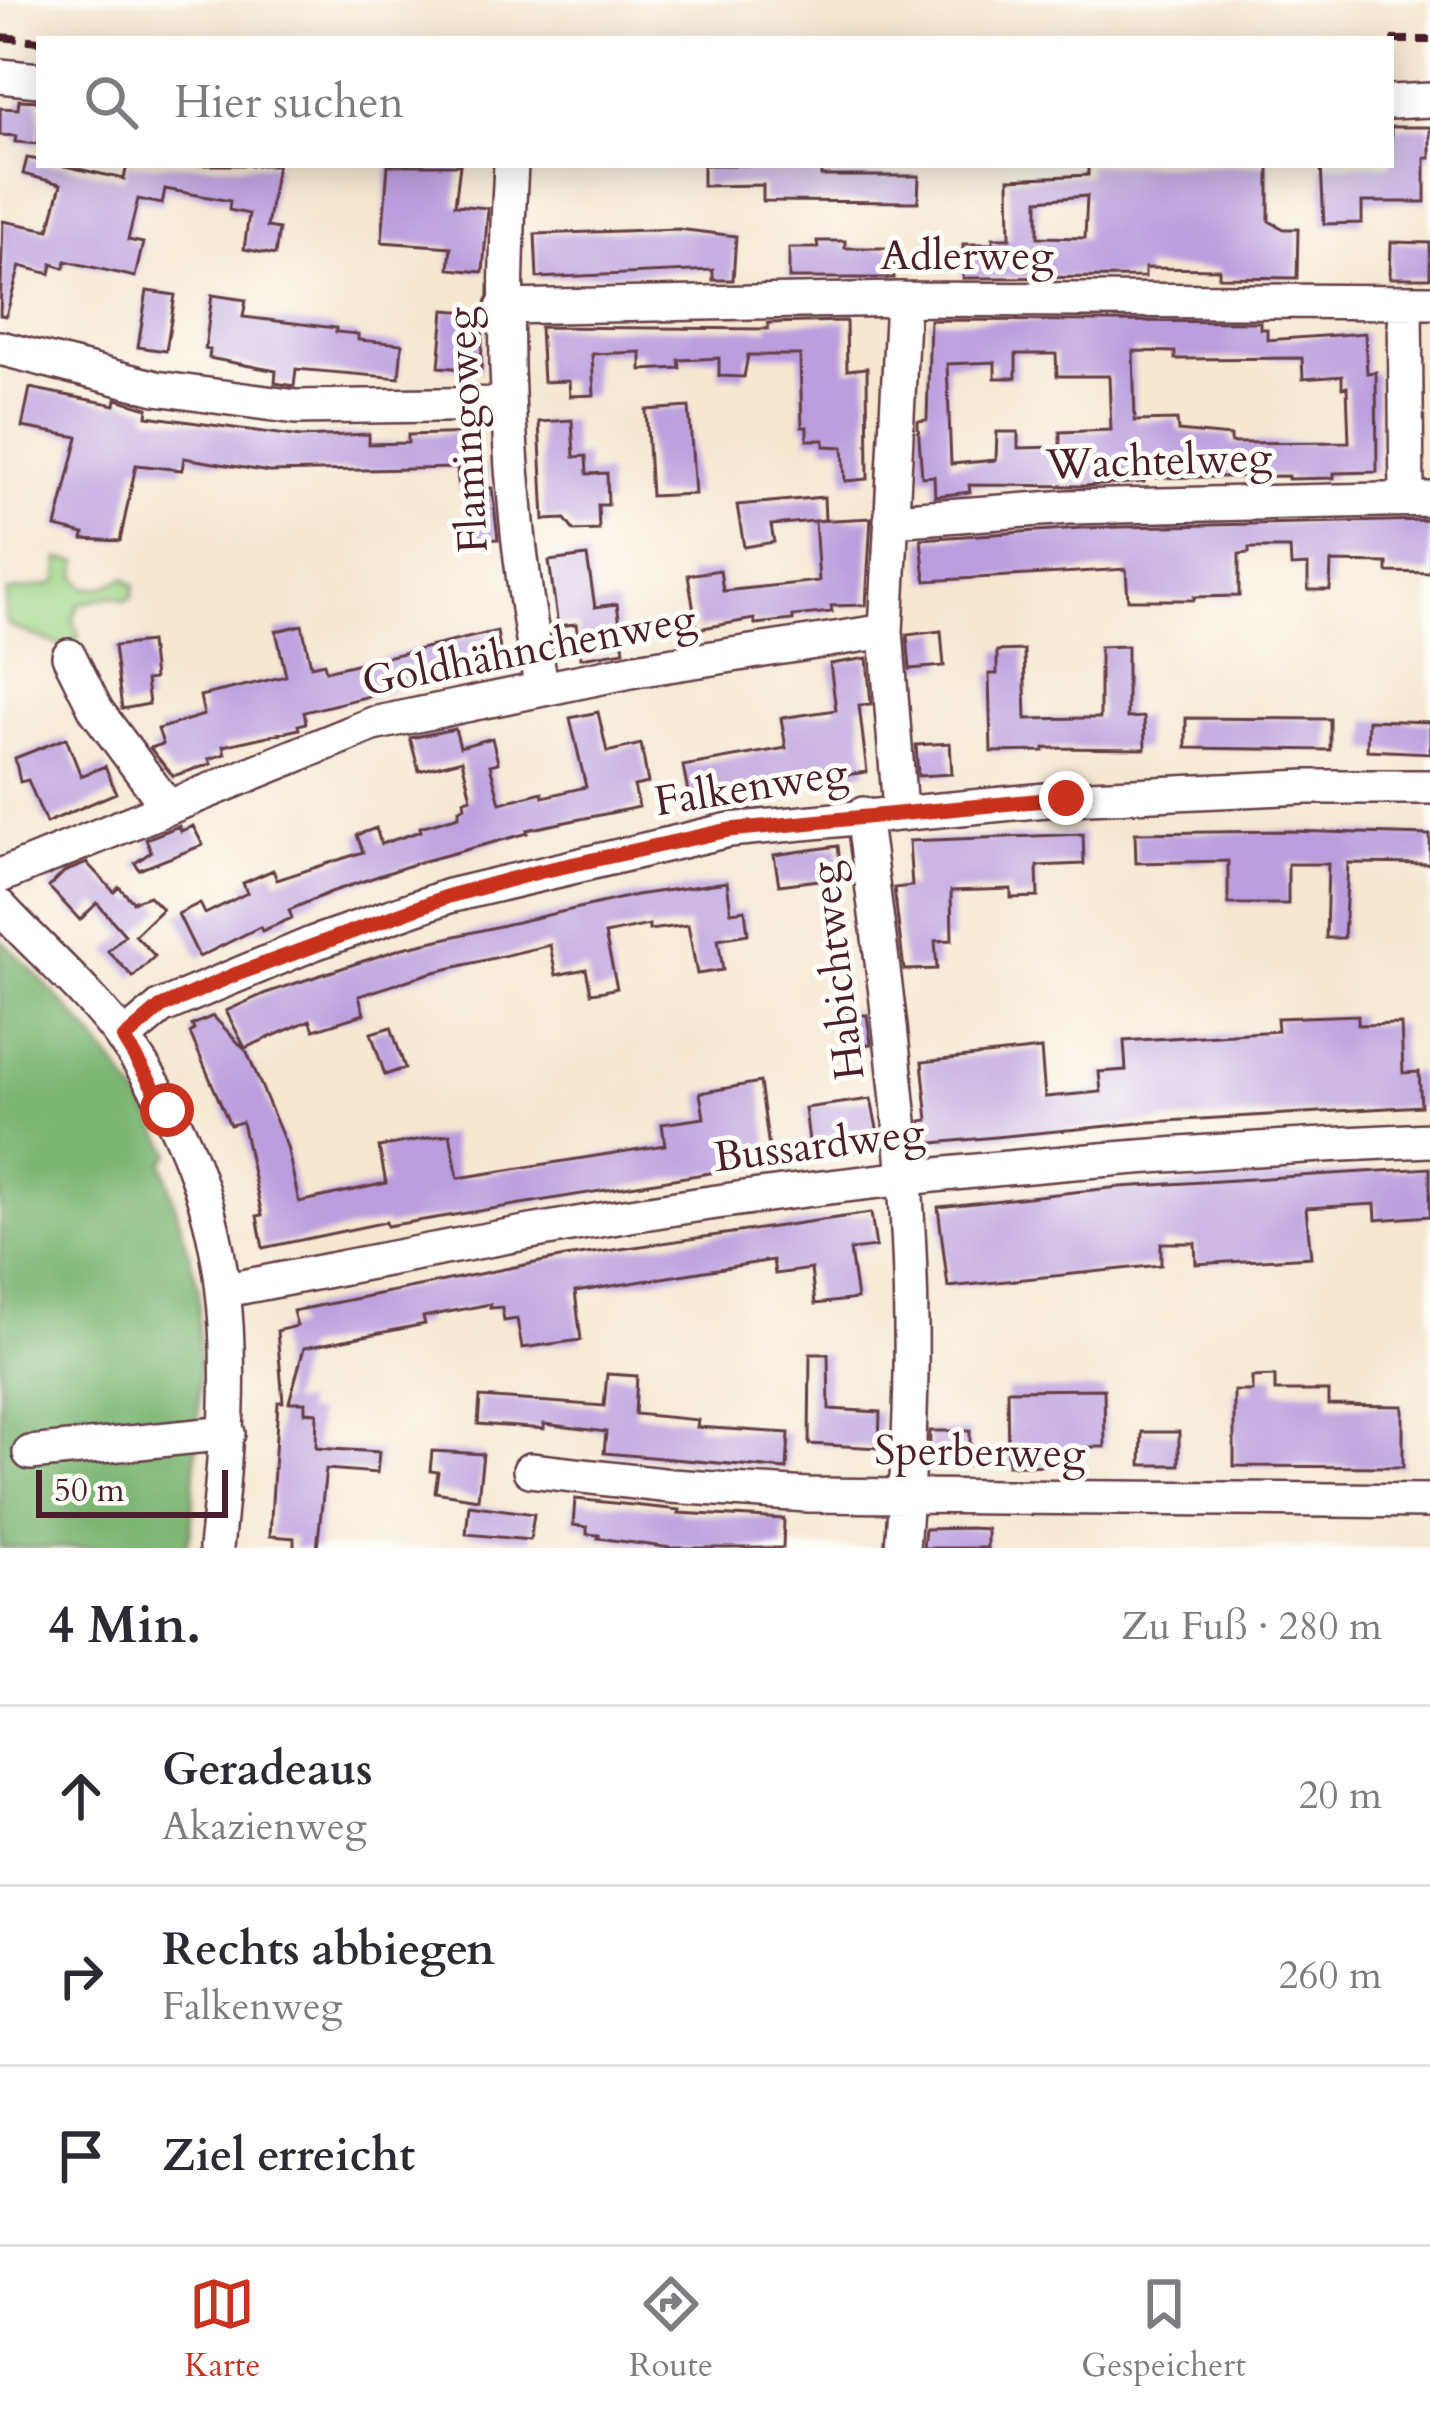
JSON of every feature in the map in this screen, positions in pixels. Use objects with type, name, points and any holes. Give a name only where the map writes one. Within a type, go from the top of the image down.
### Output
[{"type":"street","points":[[0,76],[36,80]]},
{"type":"street","points":[[1394,102],[1430,100]]},
{"type":"street","name":"Flamingoweg","points":[[511,168],[503,307],[507,404],[519,564],[542,688]]},
{"type":"street","points":[[900,811],[886,632],[903,299]]},
{"type":"street","name":"Adlerweg","points":[[503,307],[903,299],[1418,302]]},
{"type":"street","points":[[1418,302],[1419,499]]},
{"type":"street","points":[[0,348],[155,388],[296,407],[507,404]]},
{"type":"street","name":"Wachtelweg","points":[[891,520],[1069,507],[1419,499]]},
{"type":"street","name":"Goldhähnchenweg","points":[[0,876],[373,724],[542,688],[886,632]]},
{"type":"street","points":[[69,656],[96,710],[167,806]]},
{"type":"street","name":"Falkenweg","points":[[124,1039],[161,1007],[179,999],[314,943],[449,896],[729,830],[900,811],[1285,788],[1430,787]]},
{"type":"street","name":"Habichtweg","points":[[863,814],[904,1178],[911,1329],[902,1548]]},
{"type":"street","points":[[0,907],[124,1039],[167,1110],[200,1188],[226,1290],[228,1433],[216,1548]]},
{"type":"street","name":"Bussardweg","points":[[226,1290],[571,1224],[904,1178],[1258,1147],[1430,1140]]},
{"type":"street","points":[[30,1453],[228,1433]]},
{"type":"street","name":"Sperberweg","points":[[530,1470],[671,1486],[906,1497],[1430,1501]]},
{"type":"green space","points":[[59,559],[79,562],[76,575],[85,588],[104,587],[125,578],[135,586],[132,597],[125,601],[112,596],[79,604],[73,620],[79,637],[69,649],[9,626],[5,617],[7,592],[53,584],[58,579]]},
{"type":"green space","points":[[0,939],[95,1039],[135,1092],[171,1153],[163,1163],[199,1289],[199,1403],[191,1532],[185,1548],[0,1548]]},
{"type":"building","points":[[19,100],[36,101],[36,144],[0,135],[0,108],[18,109]]},
{"type":"building","points":[[1394,127],[1430,127],[1425,202],[1362,202],[1362,223],[1324,224],[1321,168],[1394,168]]},
{"type":"building","points":[[27,158],[36,160],[36,168],[74,168],[124,179],[126,168],[277,168],[267,227],[279,229],[275,255],[244,249],[249,214],[229,210],[230,201],[165,189],[162,204],[138,199],[128,240],[143,243],[135,277],[66,261],[64,268],[52,264],[50,274],[20,266],[6,316],[0,315],[3,221],[49,230],[61,184],[23,174]]},
{"type":"building","points":[[388,168],[460,168],[455,205],[488,208],[483,272],[449,269],[451,247],[382,242]]},
{"type":"building","points":[[703,168],[821,168],[821,176],[919,176],[918,202],[763,201],[763,185],[703,186]]},
{"type":"building","points":[[1088,168],[1269,168],[1269,221],[1284,229],[1298,229],[1297,278],[1219,277],[1219,269],[1145,268],[1145,277],[963,278],[963,244],[993,244],[993,238],[1010,238],[1009,179],[1088,175]],"holes":[[[1087,196],[1085,238],[1038,237],[1038,200]]]},
{"type":"building","points":[[678,229],[736,236],[733,280],[713,280],[713,270],[537,278],[535,234]]},
{"type":"building","points":[[817,241],[845,241],[845,248],[894,248],[894,278],[789,278],[789,248],[818,248]]},
{"type":"building","points":[[1391,242],[1430,243],[1430,278],[1390,278]]},
{"type":"building","points":[[147,291],[175,295],[166,351],[138,347]]},
{"type":"building","points":[[212,295],[246,300],[243,317],[336,328],[336,332],[358,334],[358,340],[402,344],[399,378],[296,369],[294,386],[275,383],[276,371],[209,358],[210,350],[205,349]]},
{"type":"building","points":[[444,310],[483,313],[481,370],[439,367]]},
{"type":"building","points":[[930,320],[1260,322],[1260,329],[1267,329],[1267,340],[1365,333],[1367,373],[1376,372],[1377,472],[1334,473],[1334,478],[1144,478],[1144,482],[1083,486],[969,485],[970,492],[935,496],[934,476],[922,477],[918,421],[927,420]],"holes":[[[1133,351],[1175,352],[1175,359],[1302,358],[1303,379],[1342,376],[1342,388],[1347,387],[1349,442],[1231,443],[1231,436],[1178,431],[1177,420],[1135,421]],[[1016,354],[1056,354],[1057,376],[1109,376],[1111,430],[1060,432],[1060,447],[1018,448],[1018,432],[997,432],[996,460],[951,464],[947,364],[995,362],[995,378],[1016,378]]]},
{"type":"building","points":[[846,321],[847,370],[867,368],[868,479],[845,481],[843,447],[807,440],[807,427],[802,427],[800,355],[748,355],[744,377],[719,376],[719,358],[679,360],[680,368],[641,370],[641,352],[592,354],[594,395],[570,396],[569,381],[543,382],[540,327],[768,329],[768,323]]},
{"type":"building","points":[[30,388],[115,405],[116,399],[148,408],[147,416],[212,425],[301,437],[369,434],[369,444],[408,443],[408,435],[473,433],[474,467],[486,466],[498,539],[471,540],[469,490],[459,491],[457,468],[269,472],[184,458],[182,470],[136,465],[120,541],[83,539],[84,534],[56,527],[78,437],[22,427]]},
{"type":"building","points":[[689,407],[695,494],[651,496],[646,410]]},
{"type":"building","points":[[572,420],[574,457],[586,456],[587,474],[607,473],[608,505],[598,505],[599,530],[574,531],[565,519],[544,520],[539,422]]},
{"type":"building","points":[[824,497],[825,520],[771,525],[774,542],[744,547],[737,505]]},
{"type":"building","points":[[871,518],[866,605],[831,606],[832,612],[793,616],[793,620],[755,624],[754,619],[697,629],[688,575],[720,570],[723,591],[819,581],[815,521]]},
{"type":"building","points":[[1430,520],[1430,573],[1387,572],[1387,563],[1331,562],[1330,590],[1308,590],[1308,565],[1291,566],[1290,548],[1249,548],[1249,553],[1239,554],[1239,596],[1194,600],[1128,600],[1126,569],[926,581],[921,539],[1081,528]]},
{"type":"building","points":[[587,556],[595,607],[617,604],[624,651],[581,658],[576,624],[558,626],[549,561]]},
{"type":"building","points":[[302,625],[311,666],[324,663],[326,671],[497,631],[503,669],[388,687],[390,691],[304,712],[306,723],[298,725],[299,729],[223,746],[225,754],[209,759],[211,764],[173,776],[150,748],[163,744],[158,729],[204,715],[200,696],[286,676],[276,631]]},
{"type":"building","points":[[941,631],[944,666],[910,669],[907,635]]},
{"type":"building","points":[[150,642],[154,679],[146,680],[149,704],[122,709],[114,646]]},
{"type":"building","points":[[1127,646],[1127,718],[1144,717],[1145,749],[991,752],[989,674],[997,674],[997,651],[1024,650],[1026,719],[1100,718],[1100,647]]},
{"type":"building","points":[[867,658],[871,704],[859,705],[867,772],[689,797],[683,766],[786,748],[781,718],[836,710],[830,664]]},
{"type":"building","points":[[598,712],[607,752],[641,744],[648,783],[634,786],[639,807],[527,830],[331,892],[289,910],[292,918],[262,931],[260,927],[199,957],[178,914],[200,903],[205,914],[247,893],[243,883],[273,870],[277,880],[363,852],[357,835],[376,828],[381,844],[459,816],[464,800],[471,798],[462,760],[419,771],[410,738],[455,729],[460,747],[492,738],[498,763],[490,765],[500,803],[586,787],[570,718]]},
{"type":"building","points":[[1186,718],[1330,719],[1330,750],[1186,748]]},
{"type":"building","points":[[1368,720],[1430,722],[1430,753],[1367,750]]},
{"type":"building","points":[[66,738],[81,776],[105,766],[116,793],[46,823],[28,780],[20,782],[15,758]]},
{"type":"building","points":[[950,743],[952,774],[918,776],[916,745]]},
{"type":"building","points":[[179,826],[181,831],[193,826],[203,845],[139,870],[135,863],[151,852],[146,839]]},
{"type":"building","points":[[1135,833],[1430,835],[1430,864],[1348,863],[1344,938],[1326,938],[1328,864],[1288,864],[1288,904],[1228,904],[1228,861],[1136,863]]},
{"type":"building","points":[[1083,834],[1084,864],[1037,866],[1038,897],[1011,898],[1011,889],[951,891],[952,940],[935,941],[937,969],[904,970],[894,888],[912,886],[909,841]]},
{"type":"building","points":[[838,846],[842,877],[779,885],[774,855]]},
{"type":"building","points":[[87,863],[114,892],[119,887],[133,902],[149,896],[162,909],[135,935],[155,956],[133,977],[108,951],[125,935],[97,903],[80,920],[49,887],[64,872]]},
{"type":"building","points":[[727,882],[731,912],[745,910],[748,934],[718,939],[723,970],[697,974],[688,925],[649,930],[649,925],[605,934],[617,988],[604,991],[591,993],[586,969],[556,975],[550,945],[430,973],[359,996],[364,1014],[314,1030],[310,1020],[245,1048],[226,1011],[403,948],[636,895]]},
{"type":"building","points":[[840,1013],[867,1015],[871,1044],[843,1047]]},
{"type":"building","points":[[1358,1015],[1358,1025],[1401,1024],[1403,1073],[1419,1072],[1421,1106],[1150,1122],[923,1144],[921,1121],[928,1120],[922,1062],[1041,1049],[1045,1097],[1101,1092],[1099,1072],[1126,1070],[1124,1041],[1278,1031],[1277,1018]]},
{"type":"building","points":[[213,1016],[247,1052],[287,1147],[299,1202],[386,1183],[379,1147],[450,1134],[458,1178],[665,1145],[662,1124],[704,1118],[700,1093],[760,1082],[771,1163],[387,1226],[386,1222],[263,1248],[257,1216],[262,1215],[242,1122],[230,1125],[190,1033],[192,1025]]},
{"type":"building","points":[[391,1027],[405,1068],[385,1075],[371,1033]]},
{"type":"building","points":[[871,1099],[881,1148],[811,1158],[805,1108]]},
{"type":"building","points":[[1430,1168],[1430,1216],[1376,1220],[1375,1204],[1306,1208],[1311,1257],[1196,1264],[1195,1243],[1161,1243],[1161,1265],[948,1287],[938,1207],[1120,1187]]},
{"type":"building","points":[[871,1213],[876,1247],[850,1250],[857,1299],[815,1304],[811,1269],[775,1274],[773,1260],[575,1292],[581,1340],[522,1348],[517,1319],[504,1321],[502,1307],[490,1308],[490,1304],[423,1317],[425,1324],[304,1348],[289,1402],[305,1402],[305,1412],[317,1413],[316,1448],[379,1452],[377,1473],[326,1469],[317,1548],[294,1548],[294,1538],[270,1536],[278,1402],[283,1402],[277,1331],[297,1326],[293,1311],[565,1257]]},
{"type":"building","points":[[810,1354],[828,1354],[829,1409],[880,1412],[879,1448],[809,1444]]},
{"type":"building","points":[[607,1374],[637,1376],[635,1414],[698,1420],[697,1427],[789,1433],[787,1469],[604,1453],[606,1432],[544,1424],[544,1429],[478,1424],[480,1397],[604,1406]]},
{"type":"building","points":[[1275,1376],[1275,1391],[1328,1391],[1328,1405],[1403,1406],[1403,1467],[1234,1466],[1234,1391],[1252,1391],[1252,1377]]},
{"type":"building","points":[[1104,1389],[1105,1447],[1068,1447],[1068,1466],[1008,1465],[1007,1390]]},
{"type":"building","points":[[930,1431],[970,1431],[970,1465],[929,1464]]},
{"type":"building","points":[[1142,1432],[1179,1432],[1179,1465],[1141,1465]]},
{"type":"building","points":[[432,1451],[483,1454],[478,1499],[435,1492],[438,1472],[430,1471]]},
{"type":"building","points":[[575,1499],[679,1513],[784,1519],[783,1548],[671,1548],[598,1538],[587,1534],[587,1527],[573,1525]]},
{"type":"building","points":[[469,1505],[534,1514],[530,1540],[466,1534]]},
{"type":"building","points":[[925,1529],[987,1529],[987,1548],[923,1548]]},
{"type":"railway","points":[[0,37],[36,41]]},
{"type":"railway","points":[[1394,40],[1430,40]]},
{"type":"route","points":[[167,1110],[124,1039],[161,1007],[314,943],[449,896],[729,830],[1066,798]]}]
